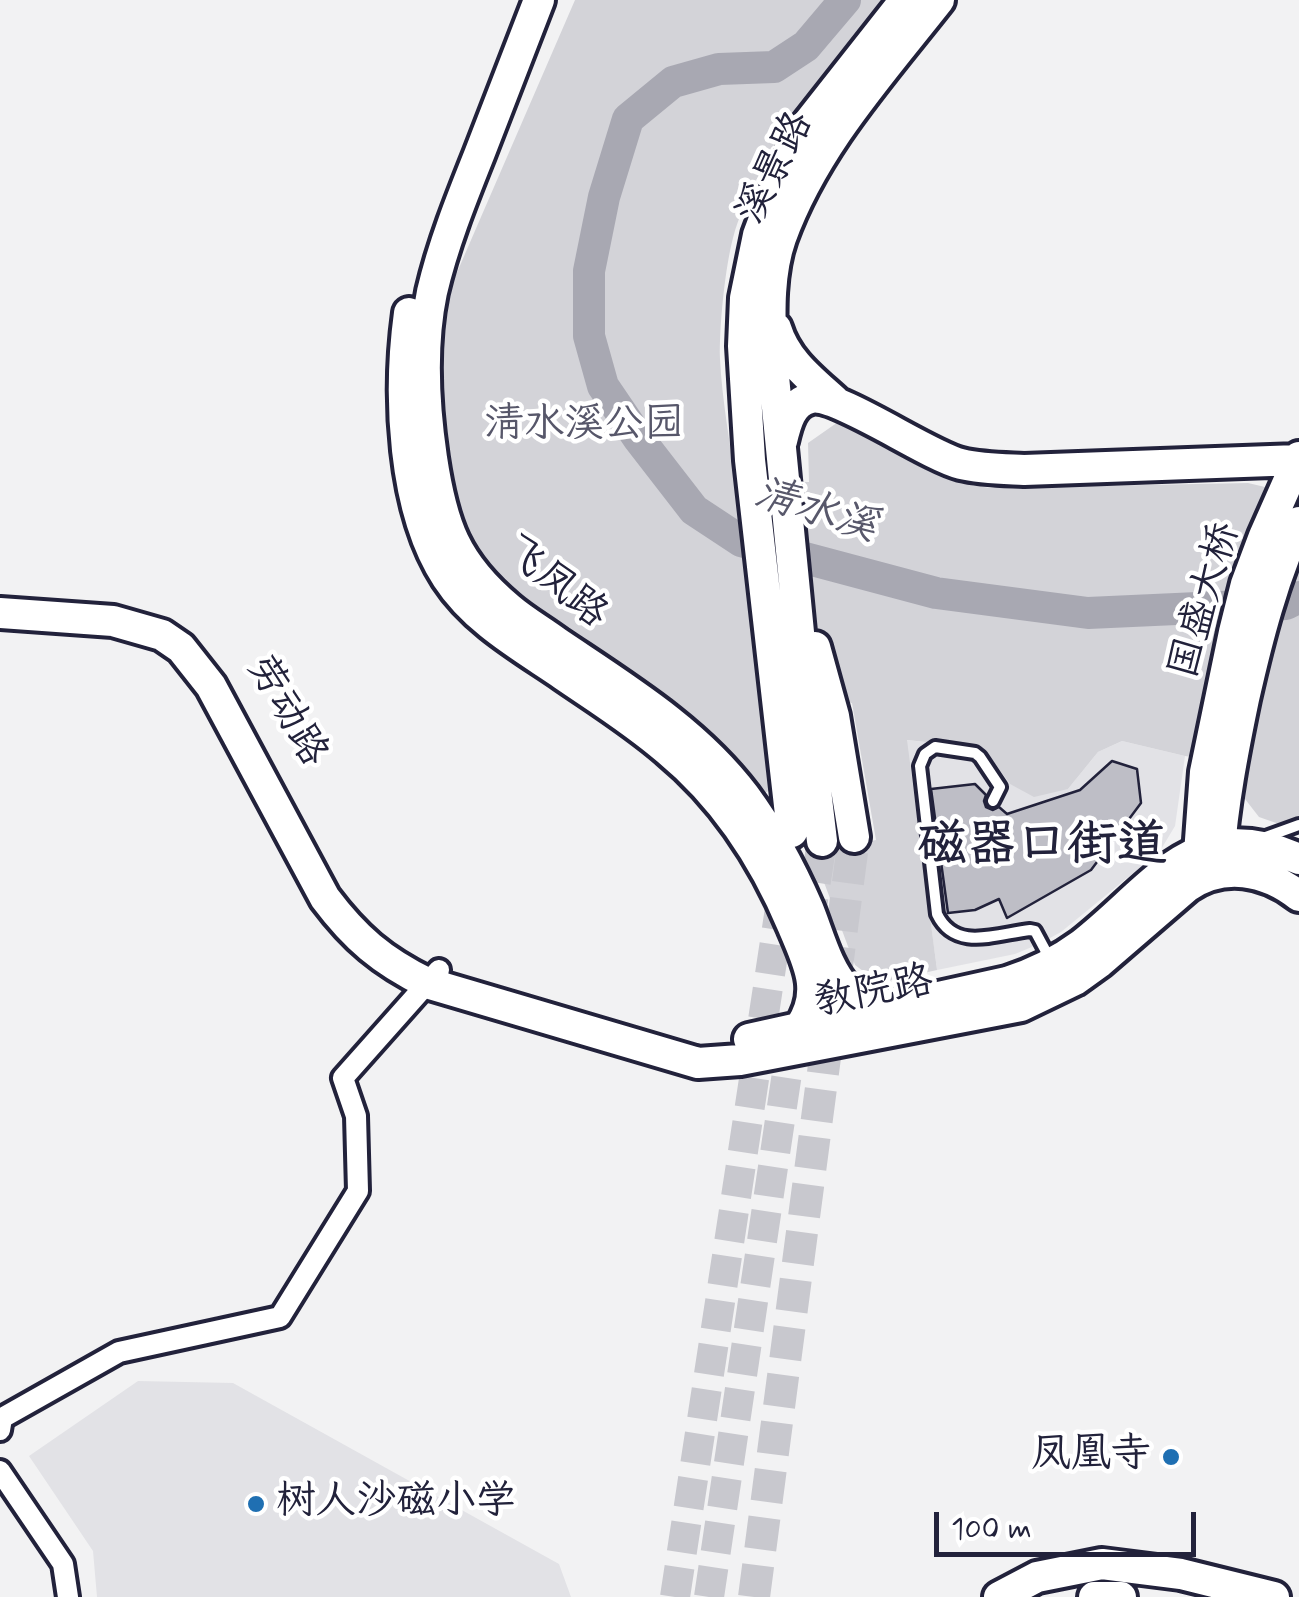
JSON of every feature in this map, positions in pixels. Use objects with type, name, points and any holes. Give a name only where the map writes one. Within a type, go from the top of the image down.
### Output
[{"type":"main road","name":"飞凤路","points":[[520,0],[440,203],[412,289],[404,368],[408,458],[421,526],[434,557],[470,607],[640,728],[698,778],[725,809],[749,842],[784,906],[811,971],[811,1010],[800,1026]]},
{"type":"main road","name":"飞凤路","points":[[539,0],[457,211],[432,293],[426,337],[427,419],[442,516],[468,568],[488,590],[513,612],[654,708],[714,760],[744,795],[789,868],[845,988],[869,1003],[891,1006]]},
{"type":"main road","name":"溪景路","points":[[806,716],[750,460],[743,346],[745,298],[758,235],[780,176],[805,127],[905,0]]},
{"type":"main road","name":"溪景路","points":[[806,716],[771,346],[770,305],[780,242],[828,142],[939,0]]},
{"type":"main road","points":[[770,305],[781,344],[792,360],[836,402]]},
{"type":"main road","points":[[782,453],[787,420],[795,407],[817,397],[836,402],[935,454],[989,469],[1298,458]]},
{"type":"main road","name":"国盛大桥","points":[[1216,774],[1234,632],[1246,584],[1298,458]]},
{"type":"main road","name":"国盛大桥","points":[[1216,774],[1270,594],[1299,522]]},
{"type":"main road","name":"劳动路","points":[[0,596],[148,612],[190,638],[223,680],[339,891],[380,936],[433,976]]},
{"type":"main road","name":"劳动路","points":[[0,613],[113,621],[162,635],[180,648],[210,686],[325,898],[345,924],[394,967],[433,976]]},
{"type":"main road","points":[[792,832],[806,716]]},
{"type":"main road","points":[[806,716],[854,836]]},
{"type":"main road","points":[[806,716],[822,842]]},
{"type":"main road","points":[[1215,858],[1216,774]]},
{"type":"main road","points":[[1215,858],[1264,846],[1299,859]]},
{"type":"main road","name":"教院路","points":[[433,976],[698,1063],[740,1060],[1021,1006],[1058,975],[1082,944],[1168,870],[1215,858]]},
{"type":"main road","points":[[1215,858],[1234,871],[1268,877],[1299,896]]},
{"type":"main road","name":"教院路","points":[[433,976],[703,1046],[1007,982],[1058,975]]},
{"type":"main road","points":[[999,1597],[1037,1577],[1102,1564],[1181,1574],[1274,1597]]},
{"type":"street","points":[[0,1430],[2,1418],[119,1352],[280,1317],[358,1191],[356,1116],[343,1078],[433,976]]},
{"type":"street","points":[[0,1471],[64,1564],[68,1597]]},
{"type":"lane","points":[[993,801],[1000,787],[980,757],[970,751],[935,748],[925,754],[920,766],[934,848],[937,914],[952,934],[966,938],[1035,931],[1058,975]]},
{"type":"lane","points":[[1215,858],[1299,824]]},
{"type":"shaded area","points":[[906,740],[983,748],[1010,784],[1068,789],[1098,752],[1122,741],[1185,756],[1175,826],[1160,851],[1061,932],[1015,954],[937,970]]},
{"type":"shaded area","name":"树人沙磁小学","points":[[138,1381],[233,1383],[559,1564],[571,1597],[97,1597],[93,1551],[29,1456]]},
{"type":"green space","name":"清水溪公园","points":[[575,0],[884,0],[777,144],[744,206],[733,238],[723,298],[720,359],[735,481],[809,482],[808,443],[838,422],[958,483],[990,488],[1248,483],[1299,495],[1299,831],[1259,817],[1245,799],[1248,765],[1122,741],[1098,752],[1068,789],[1034,797],[1010,784],[983,748],[907,740],[937,970],[879,983],[855,965],[813,853],[876,840],[852,703],[762,710],[771,790],[760,795],[703,728],[529,603],[491,570],[458,514],[444,457],[437,388],[442,307]]},
{"type":"building","points":[[1112,761],[1137,769],[1141,803],[1091,870],[1007,918],[999,899],[975,910],[948,913],[931,789],[975,784],[986,795],[986,807],[999,807],[1007,814],[1080,790]]},
{"type":"waterway","name":"清水溪","points":[[845,0],[806,46],[774,67],[719,69],[673,82],[628,119],[604,197],[589,271],[589,336],[603,386],[639,439],[694,510],[741,541],[936,593],[1088,613],[1286,604],[1299,597]]},
{"type":"tunnel","points":[[754,1597],[854,837]]},
{"type":"tunnel","points":[[809,927],[822,841]]},
{"type":"tunnel","points":[[675,1597],[783,889]]},
{"type":"tunnel","points":[[709,1597],[794,1026]]},
{"type":"place","name":"凤凰寺","points":[[1171,1457]]},
{"type":"place","name":"树人沙磁小学","points":[[256,1504]]},
{"type":"district","name":"磁器口街道","points":[[1042,848]]}]
